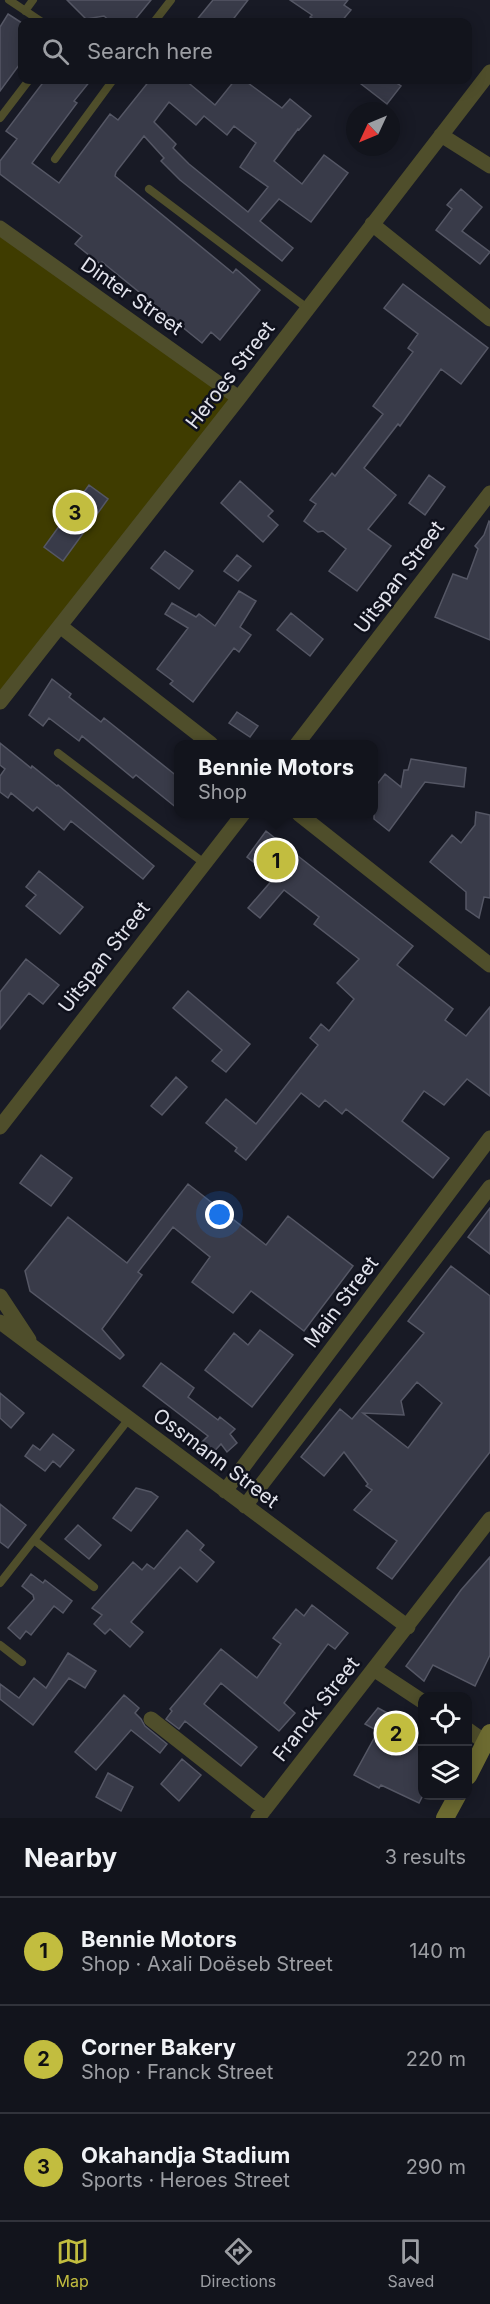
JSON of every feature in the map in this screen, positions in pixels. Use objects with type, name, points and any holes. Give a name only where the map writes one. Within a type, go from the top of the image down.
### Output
[{"type":"main road","points":[[472,1768],[488,1738]]},
{"type":"main road","points":[[445,1818],[455,1800]]},
{"type":"street","name":"Heroes Street","points":[[0,702],[239,398],[490,72]]},
{"type":"street","points":[[441,135],[490,166]]},
{"type":"street","points":[[372,224],[490,318]]},
{"type":"street","name":"Dinter Street","points":[[0,228],[239,398]]},
{"type":"street","name":"Uitspan Street","points":[[300,740],[490,493]]},
{"type":"street","points":[[60,626],[206,740]]},
{"type":"street","name":"Uitspan Street","points":[[0,1127],[239,818]]},
{"type":"street","points":[[305,818],[490,965]]},
{"type":"street","name":"Main Street","points":[[225,1491],[490,1138]]},
{"type":"street","points":[[244,1506],[490,1187]]},
{"type":"street","points":[[0,1296],[36,1350]]},
{"type":"street","name":"Ossmann Street","points":[[0,1322],[128,1420],[408,1627]]},
{"type":"street","name":"Franck Street","points":[[261,1814],[490,1519]]},
{"type":"street","points":[[375,1670],[418,1698]]},
{"type":"street","points":[[151,1719],[261,1814]]},
{"type":"street","points":[[472,1732],[488,1738]]},
{"type":"lane","points":[[9,0],[36,18]]},
{"type":"lane","points":[[25,11],[33,0]]},
{"type":"lane","points":[[157,18],[171,0]]},
{"type":"lane","points":[[0,117],[26,84]]},
{"type":"lane","points":[[56,159],[110,84]]},
{"type":"lane","points":[[149,189],[307,308]]},
{"type":"lane","points":[[58,753],[204,862]]},
{"type":"lane","points":[[0,1583],[128,1420]]},
{"type":"lane","points":[[34,1540],[94,1587]]},
{"type":"lane","points":[[0,1645],[22,1662]]},
{"type":"shaded area","points":[[0,228],[239,398],[0,702]]},
{"type":"building","points":[[67,0],[151,0],[136,18],[106,18],[104,16],[85,18]]},
{"type":"building","points":[[213,0],[248,0],[234,18],[198,18]]},
{"type":"building","points":[[290,0],[348,0],[344,5],[351,10],[344,18],[312,18],[312,15]]},
{"type":"building","points":[[8,14],[18,20],[18,66],[0,91],[0,27]]},
{"type":"building","points":[[42,84],[88,84],[74,101],[77,103],[32,163],[59,183],[110,114],[118,120],[147,84],[190,84],[215,105],[232,84],[249,84],[282,108],[290,99],[311,116],[274,161],[302,184],[324,155],[348,173],[311,222],[279,199],[260,221],[293,248],[282,261],[180,180],[161,161],[164,158],[144,136],[115,176],[233,273],[236,269],[260,290],[220,340],[211,332],[202,343],[102,262],[100,264],[75,244],[82,236],[0,174],[0,161],[17,139],[6,131]],"holes":[[[169,102],[196,125],[204,116],[227,135],[234,126],[256,143],[240,167],[268,187],[248,212],[189,164],[173,148],[176,144],[154,122]]]},
{"type":"building","points":[[361,84],[398,84],[401,86],[389,102],[384,102]]},
{"type":"building","points":[[461,189],[482,207],[462,231],[490,252],[480,264],[436,230],[452,209],[447,205]]},
{"type":"building","points":[[403,284],[488,348],[461,384],[441,369],[400,426],[398,424],[364,468],[396,495],[368,529],[391,546],[357,591],[329,571],[346,549],[323,531],[318,532],[304,521],[316,504],[310,500],[332,473],[335,476],[383,414],[373,406],[413,352],[408,348],[418,334],[384,308]]},
{"type":"building","points":[[429,475],[445,487],[425,515],[409,503]]},
{"type":"building","points":[[240,481],[273,511],[268,516],[278,525],[263,542],[221,503]]},
{"type":"building","points":[[89,485],[108,499],[63,561],[44,547]]},
{"type":"building","points":[[489,521],[490,640],[435,617],[453,574],[467,579],[478,549],[475,546],[484,535]]},
{"type":"building","points":[[165,551],[193,571],[179,589],[151,568]]},
{"type":"building","points":[[237,555],[251,566],[238,581],[224,571]]},
{"type":"building","points":[[239,591],[256,601],[240,627],[251,635],[239,652],[234,648],[193,702],[170,684],[173,681],[157,669],[188,628],[165,614],[172,603],[196,617],[199,614],[215,626]]},
{"type":"building","points":[[291,613],[323,639],[310,656],[277,630]]},
{"type":"building","points":[[52,679],[71,694],[69,697],[101,722],[104,718],[174,774],[174,806],[136,775],[133,778],[82,736],[79,741],[49,718],[43,726],[29,715]]},
{"type":"building","points":[[237,712],[258,726],[250,737],[229,723]]},
{"type":"building","points":[[0,743],[31,768],[32,766],[58,785],[154,866],[143,879],[71,821],[64,830],[37,807],[33,811],[11,793],[8,798],[0,792],[0,776],[5,769],[0,765]]},
{"type":"building","points":[[411,759],[466,768],[464,787],[425,782],[389,831],[374,819],[378,818],[378,783],[385,774],[401,787],[404,770],[408,770]]},
{"type":"building","points":[[476,812],[490,815],[490,898],[484,897],[479,918],[466,909],[466,892],[430,862],[452,835],[461,843],[475,825]]},
{"type":"building","points":[[266,831],[413,946],[397,965],[453,1009],[445,1020],[466,1036],[490,1007],[490,1096],[467,1079],[444,1105],[424,1091],[402,1121],[449,1158],[433,1178],[346,1109],[342,1114],[325,1100],[319,1107],[301,1093],[246,1160],[235,1151],[237,1148],[206,1123],[226,1099],[256,1124],[318,1045],[310,1038],[321,1024],[329,1031],[354,999],[337,983],[359,959],[314,924],[319,917],[284,890],[260,918],[248,908],[274,878],[247,857]]},
{"type":"building","points":[[39,871],[83,907],[60,934],[26,906],[36,895],[26,887]]},
{"type":"building","points":[[26,959],[59,985],[43,1004],[29,993],[0,1029],[0,992]]},
{"type":"building","points":[[188,991],[250,1044],[226,1072],[212,1061],[222,1050],[173,1008]]},
{"type":"building","points":[[176,1077],[187,1087],[162,1115],[151,1106]]},
{"type":"building","points":[[41,1155],[72,1178],[51,1206],[20,1183]]},
{"type":"building","points":[[188,1184],[266,1245],[288,1216],[353,1266],[304,1331],[251,1291],[233,1313],[192,1282],[210,1257],[173,1227],[138,1272],[142,1275],[102,1329],[124,1355],[120,1359],[30,1291],[25,1271],[68,1217],[127,1263]]},
{"type":"building","points":[[490,1208],[490,1254],[468,1237]]},
{"type":"building","points":[[451,1266],[490,1296],[490,1452],[392,1579],[377,1568],[397,1541],[354,1510],[372,1490],[366,1486],[368,1484],[344,1452],[324,1476],[301,1457],[340,1409],[352,1419],[424,1333],[408,1321]],"holes":[[[417,1382],[442,1403],[408,1448],[363,1413],[404,1415],[401,1401]]]},
{"type":"building","points":[[260,1330],[293,1355],[252,1407],[205,1370],[234,1333],[248,1345]]},
{"type":"building","points":[[161,1363],[194,1388],[188,1397],[218,1420],[220,1417],[235,1429],[230,1434],[237,1443],[227,1452],[221,1444],[209,1457],[198,1446],[208,1436],[143,1386]]},
{"type":"building","points":[[0,1393],[24,1413],[11,1428],[0,1418]]},
{"type":"building","points":[[53,1434],[74,1450],[60,1467],[53,1461],[45,1471],[25,1456],[33,1445],[40,1450]]},
{"type":"building","points":[[136,1488],[151,1492],[158,1497],[131,1531],[113,1518]]},
{"type":"building","points":[[0,1504],[26,1525],[8,1548],[0,1542]]},
{"type":"building","points":[[78,1525],[101,1545],[89,1559],[65,1539]]},
{"type":"building","points":[[187,1530],[204,1545],[200,1550],[214,1562],[197,1582],[180,1567],[131,1622],[143,1632],[130,1647],[110,1629],[105,1634],[94,1624],[102,1615],[92,1608],[133,1562],[142,1570],[147,1564],[154,1569]]},
{"type":"building","points":[[490,1557],[490,1655],[475,1686],[433,1665],[424,1681],[406,1666],[461,1590]]},
{"type":"building","points":[[31,1574],[43,1583],[45,1580],[72,1601],[63,1613],[54,1606],[31,1635],[26,1631],[20,1639],[8,1628],[34,1599],[33,1595],[22,1586]]},
{"type":"building","points":[[312,1605],[348,1633],[335,1649],[328,1644],[284,1703],[295,1713],[279,1731],[221,1683],[204,1704],[257,1747],[241,1766],[185,1721],[179,1729],[166,1719],[172,1711],[170,1709],[221,1649],[257,1678],[281,1644],[273,1638],[296,1609],[304,1616]]},
{"type":"building","points":[[68,1653],[96,1671],[85,1688],[69,1678],[33,1725],[0,1699],[0,1684],[19,1698],[34,1678],[46,1688]]},
{"type":"building","points":[[124,1695],[139,1708],[135,1713],[145,1726],[167,1744],[160,1753],[131,1730],[96,1770],[75,1752]]},
{"type":"building","points":[[378,1708],[418,1729],[419,1803],[381,1785],[379,1788],[354,1775],[378,1731],[365,1724]]},
{"type":"building","points":[[182,1759],[201,1775],[179,1801],[161,1784]]},
{"type":"building","points":[[108,1773],[133,1787],[121,1811],[96,1797]]},
{"type":"place","name":"Okahandja Stadium","points":[[75,512]]},
{"type":"place","name":"Bennie Motors","points":[[276,860]]},
{"type":"place","name":"Corner Bakery","points":[[396,1733]]}]
